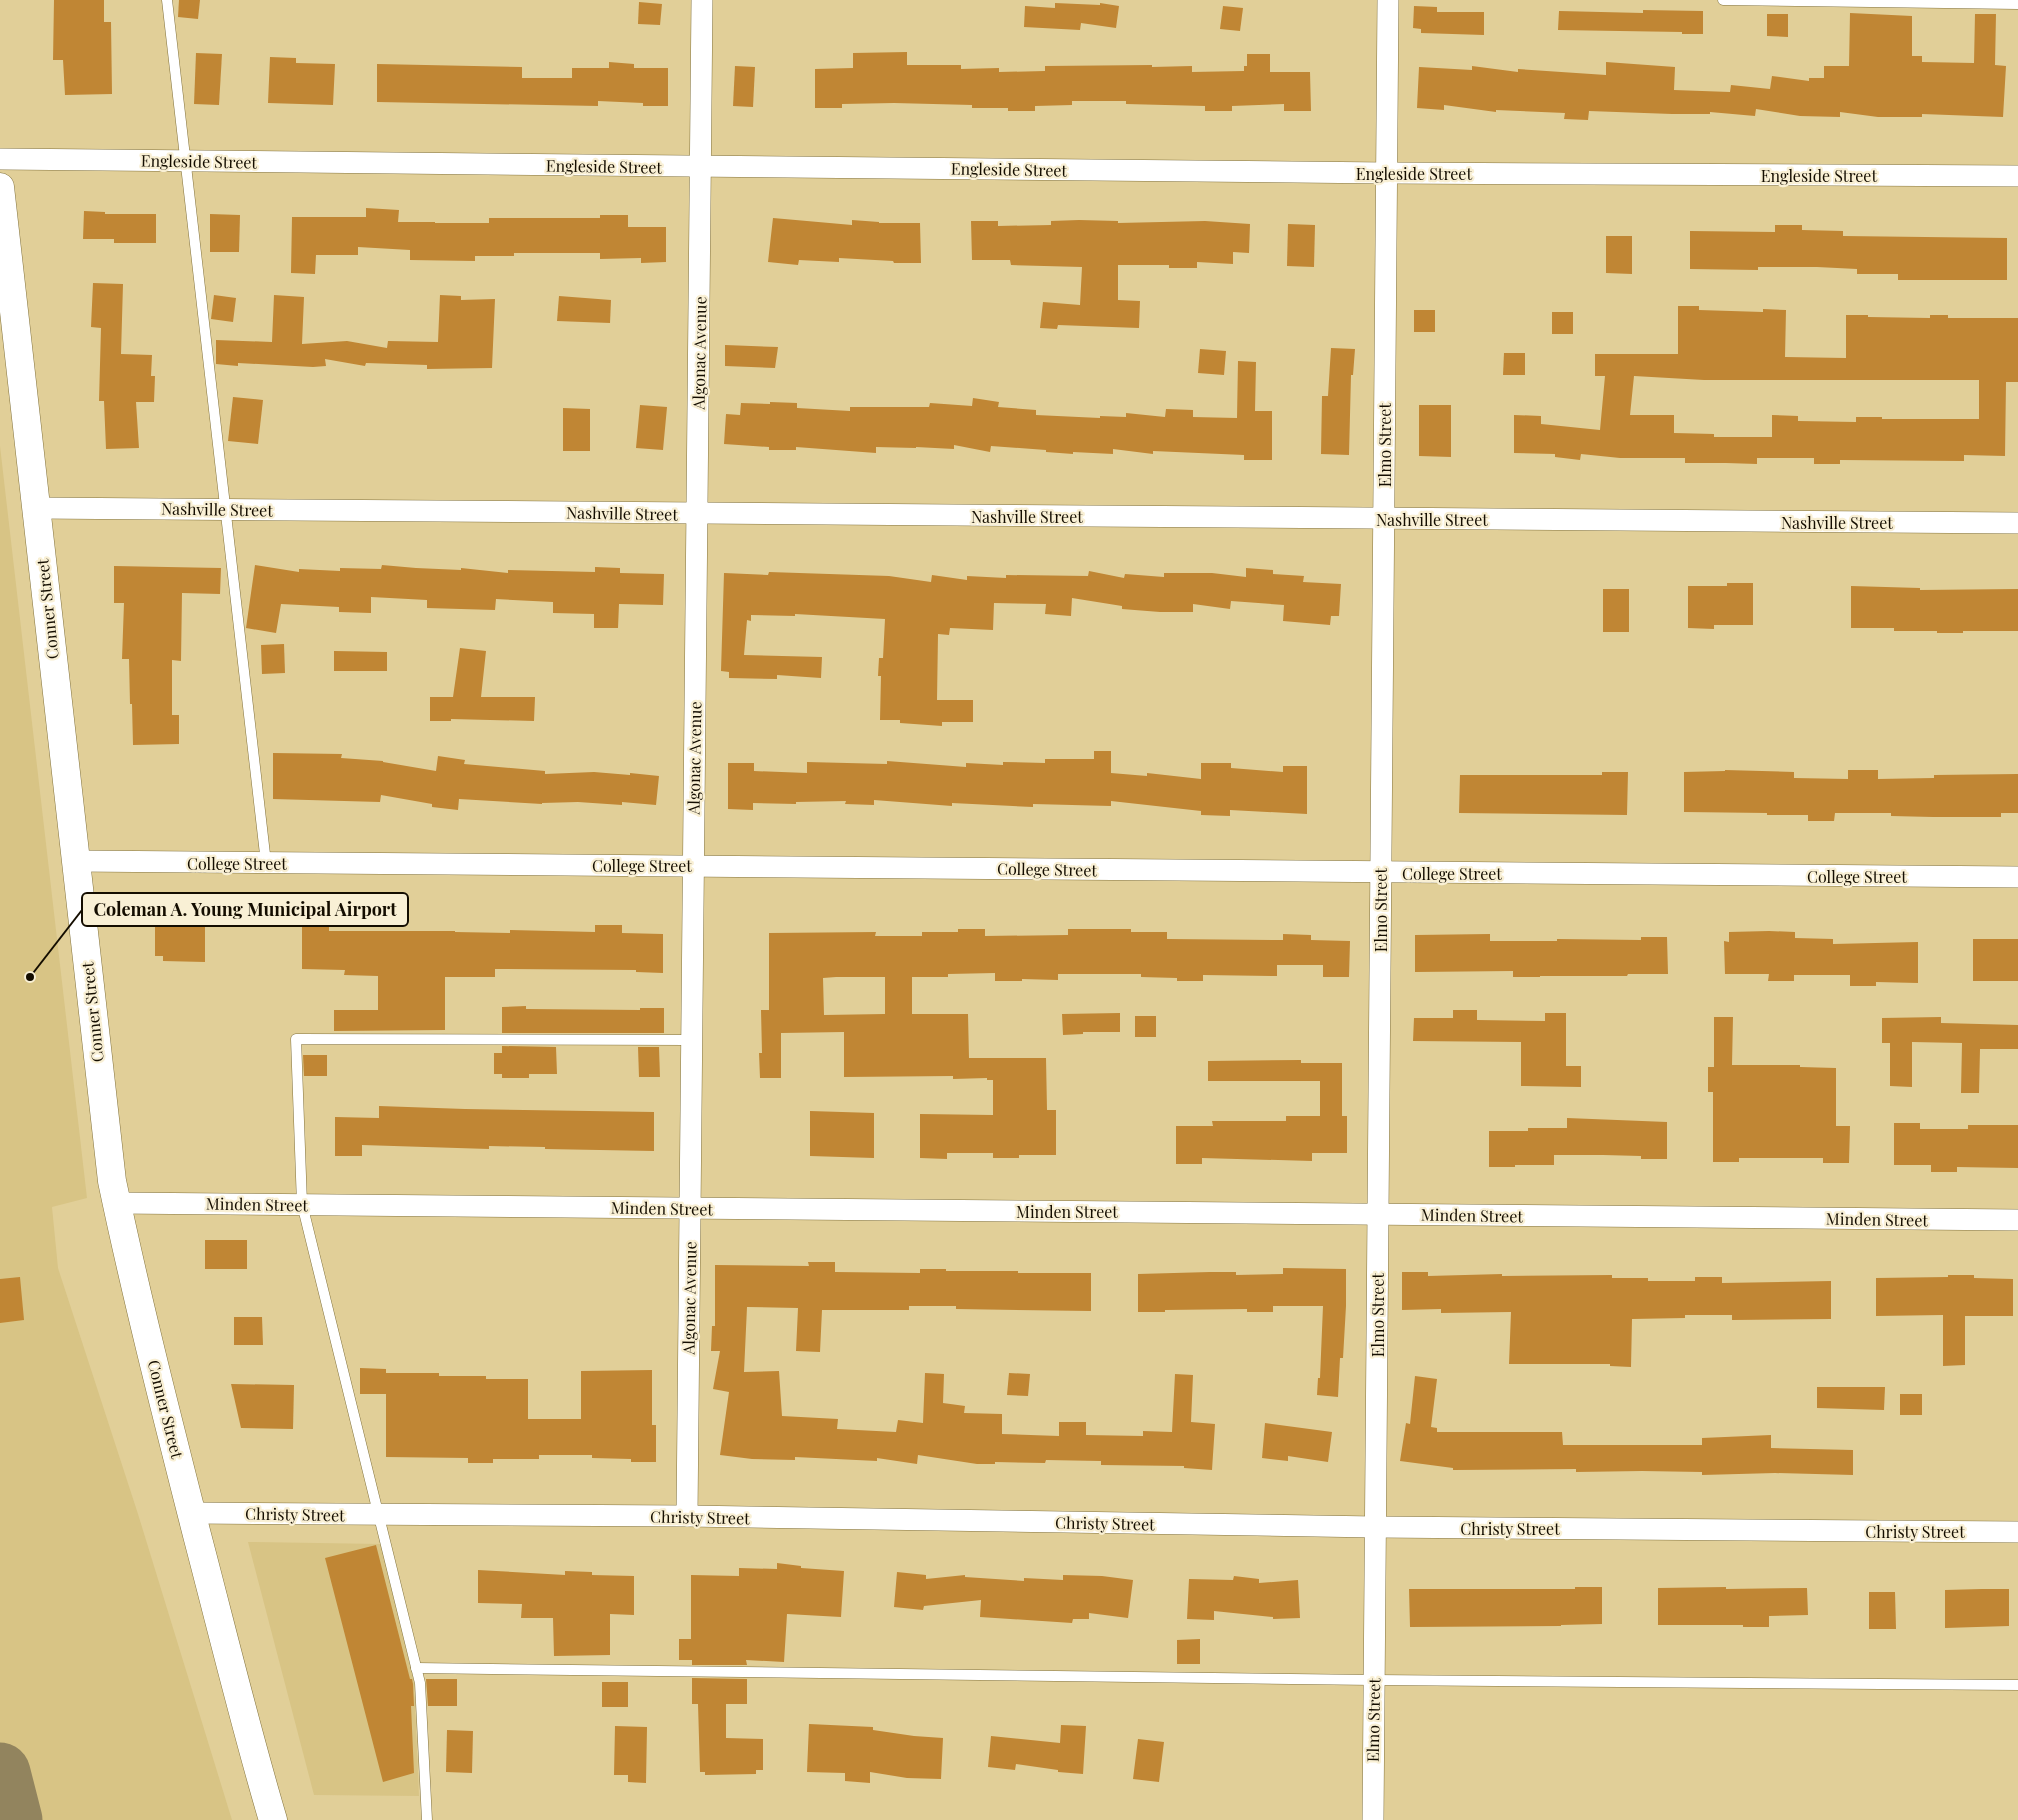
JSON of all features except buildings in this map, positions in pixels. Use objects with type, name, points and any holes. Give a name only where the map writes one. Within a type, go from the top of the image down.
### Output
[{"type":"main road","name":"Conner Street","points":[[0,187],[112,1181],[132,1275],[252,1747],[273,1820]]},
{"type":"street","name":"Algonac Avenue","points":[[687,1516],[702,0]]},
{"type":"street","name":"Elmo Street","points":[[1372,1820],[1388,0]]},
{"type":"street","name":"Engleside Street","points":[[0,159],[1387,173],[2018,176]]},
{"type":"street","name":"Nashville Street","points":[[36,508],[2018,523]]},
{"type":"street","name":"College Street","points":[[76,862],[2018,878]]},
{"type":"street","name":"Minden Street","points":[[116,1203],[2018,1220]]},
{"type":"street","name":"Christy Street","points":[[192,1513],[687,1516],[1375,1527],[2018,1532]]},
{"type":"lane","points":[[167,0],[187,161],[224,509],[266,863]]},
{"type":"lane","points":[[1723,0],[2018,4]]},
{"type":"lane","points":[[427,1820],[420,1683],[302,1204],[296,1039],[691,1040]]},
{"type":"lane","points":[[416,1668],[1374,1680],[2018,1684]]},
{"type":"shaded area","points":[[0,446],[87,1198],[52,1207],[58,1268],[138,1514],[232,1820],[0,1820]]},
{"type":"shaded area","points":[[248,1542],[382,1544],[414,1682],[419,1796],[314,1795]]},
{"type":"taxiway","points":[[0,1773],[12,1820]]},
{"type":"place","name":"Coleman A. Young Municipal Airport","points":[[30,977]]}]
